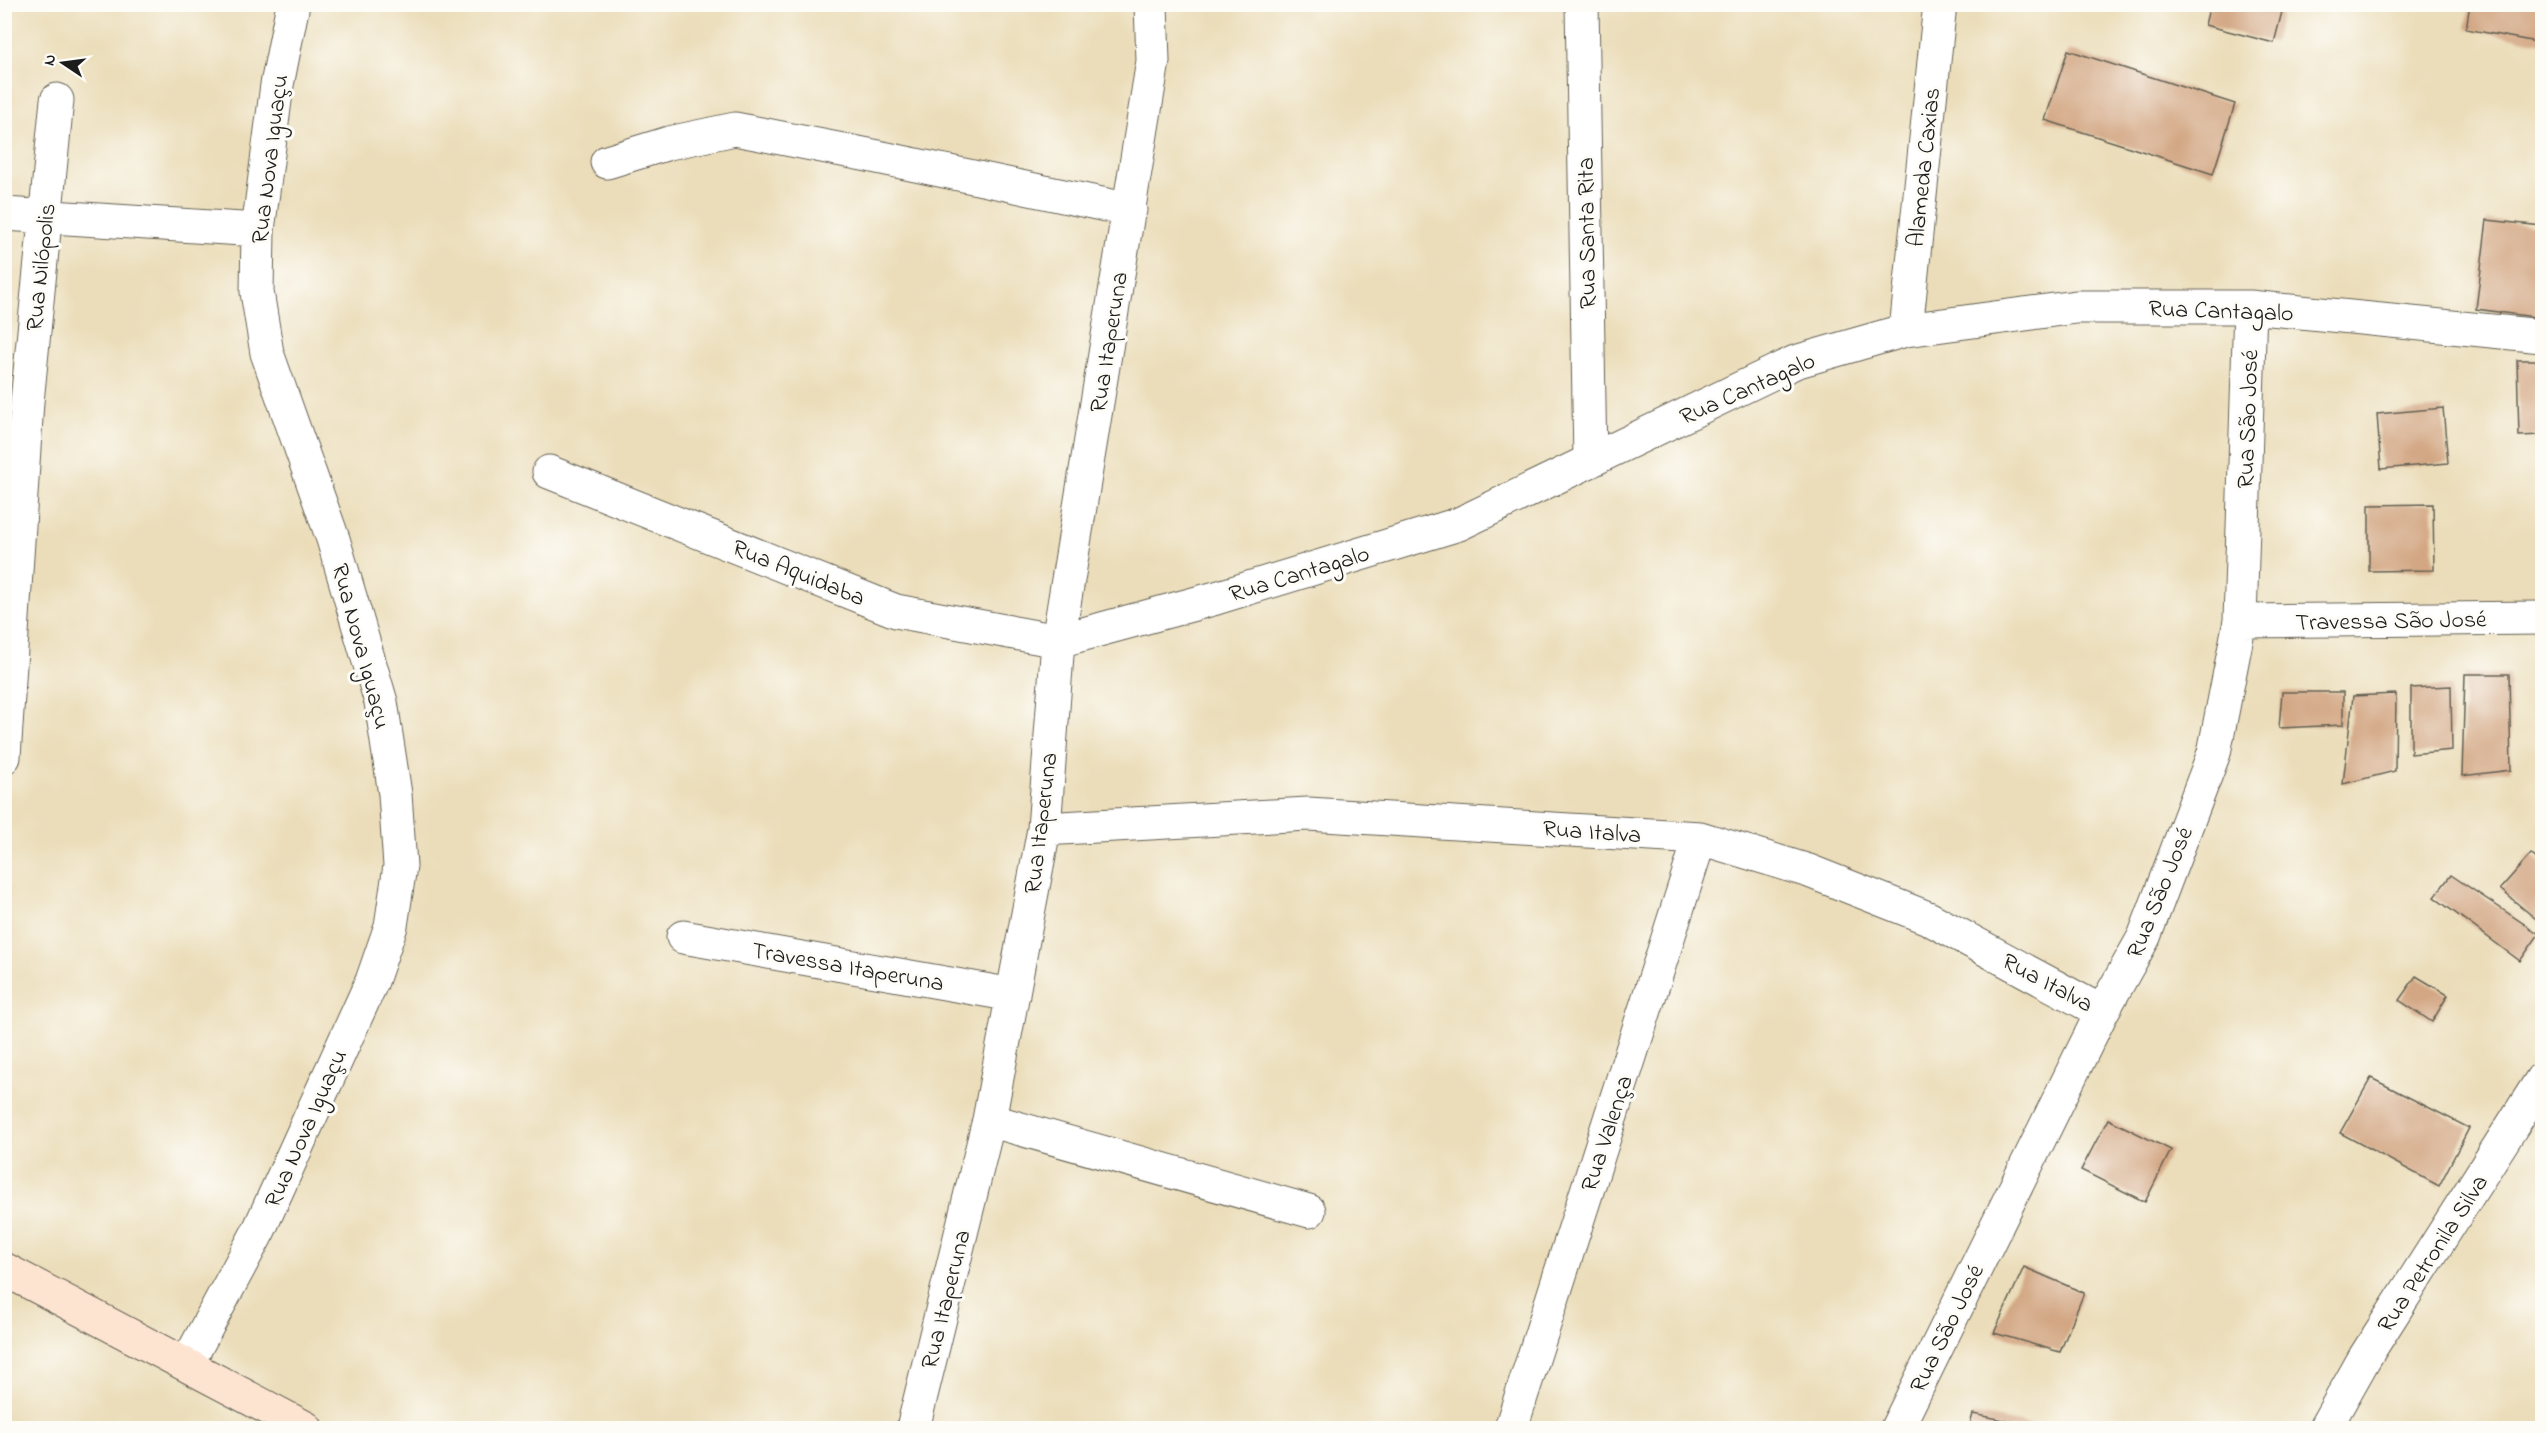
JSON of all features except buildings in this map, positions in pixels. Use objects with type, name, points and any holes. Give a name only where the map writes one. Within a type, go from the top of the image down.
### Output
[{"type":"main road","points":[[4,1269],[306,1428]]},
{"type":"street","name":"Rua Nova Iguaçu","points":[[187,1364],[259,1230],[372,981],[391,926],[400,866],[395,794],[381,702],[333,539],[267,353],[257,292],[258,230],[278,85],[293,4]]},
{"type":"street","name":"Rua Itaperuna","points":[[914,1428],[989,1120],[1044,829],[1058,642],[1153,61],[1151,4]]},
{"type":"street","name":"Rua Santa Rita","points":[[1582,4],[1590,461]]},
{"type":"street","name":"Alameda Caxias","points":[[1906,330],[1940,4]]},
{"type":"street","name":"Rua Nilópolis","points":[[4,758],[27,402],[57,100]]},
{"type":"street","points":[[607,162],[669,143],[735,129],[868,154],[1130,210]]},
{"type":"street","points":[[4,214],[258,230]]},
{"type":"street","name":"Rua Cantagalo","points":[[1058,642],[1216,598],[1458,524],[1795,362],[1906,330],[2076,307],[2250,307],[2542,336]]},
{"type":"street","name":"Rua São José","points":[[1897,1428],[2102,1012],[2144,938],[2214,753],[2240,621],[2250,307]]},
{"type":"street","name":"Rua Aquidaba","points":[[549,472],[896,611],[1058,642]]},
{"type":"street","name":"Travessa São José","points":[[2240,621],[2542,618]]},
{"type":"street","name":"Rua Italva","points":[[1044,829],[1308,814],[1700,838],[1809,871],[1928,918],[2102,1012]]},
{"type":"street","name":"Rua Valença","points":[[1511,1428],[1700,838]]},
{"type":"street","name":"Travessa Itaperuna","points":[[683,937],[1013,994]]},
{"type":"street","name":"Rua Petronila Silva","points":[[2325,1428],[2365,1357],[2542,1079]]},
{"type":"street","points":[[989,1120],[1310,1211]]}]
